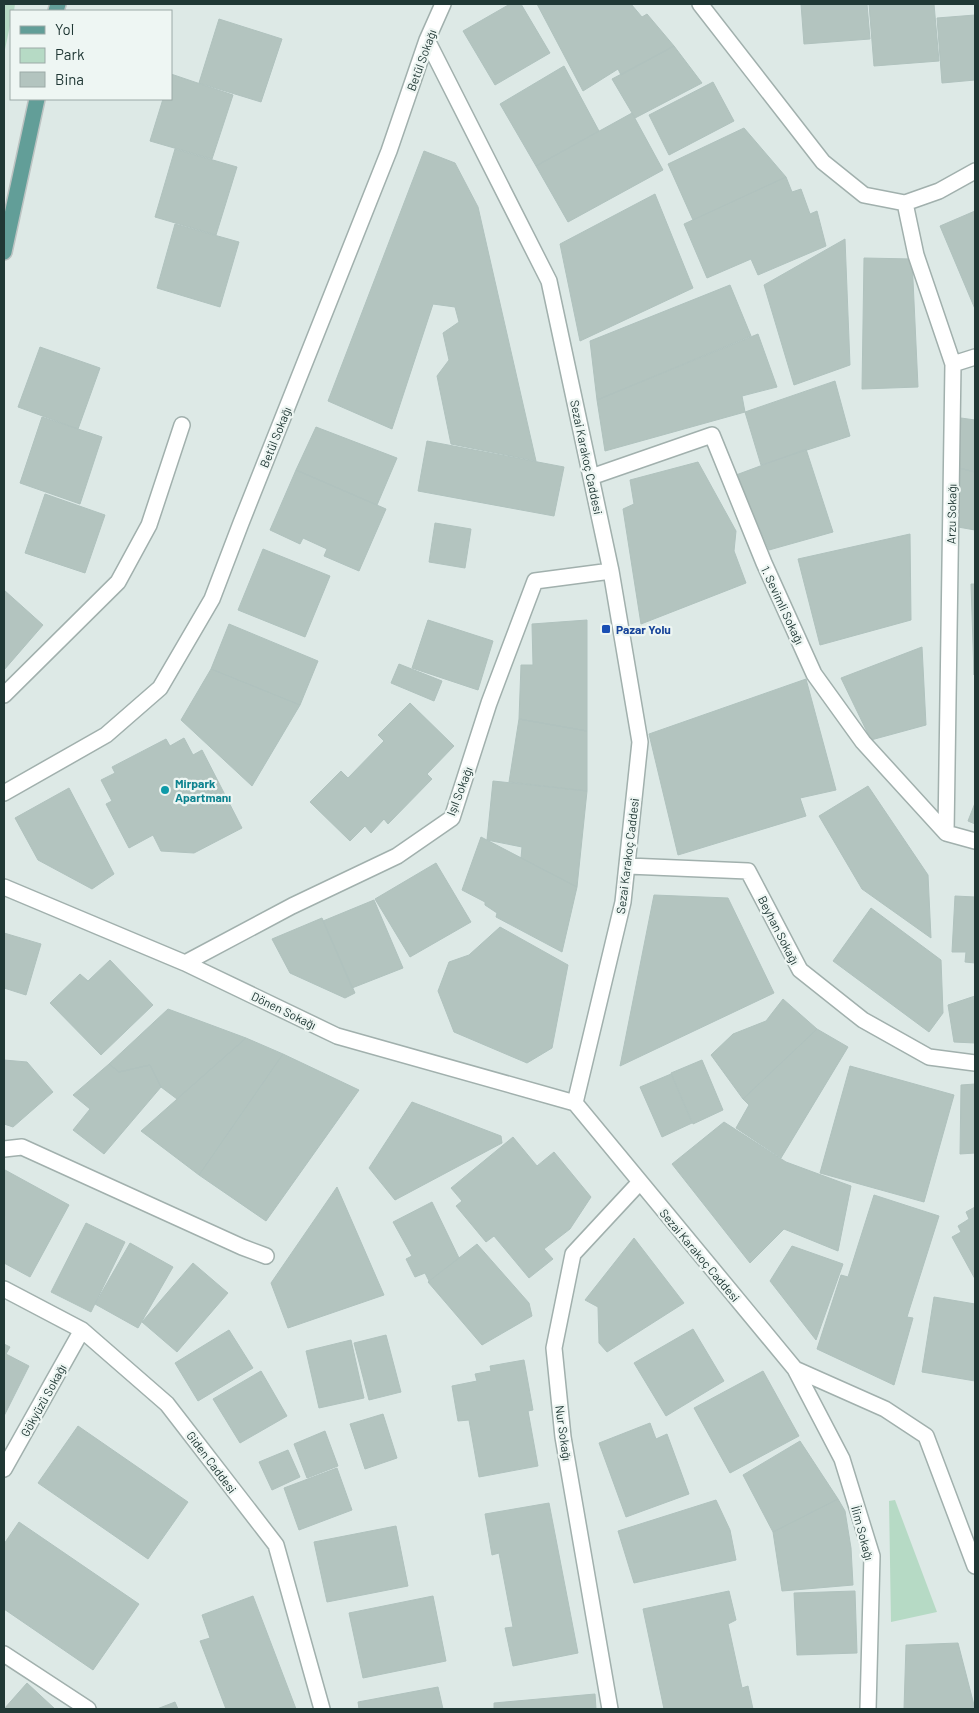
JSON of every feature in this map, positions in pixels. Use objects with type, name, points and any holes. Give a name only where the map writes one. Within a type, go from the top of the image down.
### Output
[{"type":"main road","points":[[4,252],[37,100]]},
{"type":"street","name":"Betül Sokağı","points":[[4,792],[106,735],[160,688],[212,599],[389,151],[427,40],[443,4]]},
{"type":"street","points":[[700,4],[823,162],[864,196],[905,202],[939,191],[975,171]]},
{"type":"street","name":"Sezai Karakoç Caddesi","points":[[427,40],[550,282],[611,571],[640,742],[623,902],[575,1103],[795,1370],[885,1409],[926,1436],[975,1566]]},
{"type":"street","name":"Arzu Sokağı","points":[[905,202],[916,255],[953,364],[946,832]]},
{"type":"street","points":[[953,364],[975,357]]},
{"type":"street","points":[[4,695],[118,582],[149,525],[182,425]]},
{"type":"street","name":"1. Sevimli Sokağı","points":[[591,477],[712,435],[764,563],[814,674],[863,742],[946,832]]},
{"type":"street","name":"Işıl Sokağı","points":[[185,963],[292,906],[397,856],[452,818],[489,703],[535,581],[611,571]]},
{"type":"street","points":[[946,832],[975,841]]},
{"type":"street","name":"Beyhan Sokağı","points":[[628,866],[748,871],[800,970],[862,1020],[929,1057],[975,1063]]},
{"type":"street","name":"Dönen Sokağı","points":[[4,887],[185,963],[337,1036],[575,1103]]},
{"type":"street","points":[[4,1149],[22,1146],[266,1256]]},
{"type":"street","name":"Nur Sokağı","points":[[610,1709],[563,1437],[554,1348],[573,1254],[639,1182]]},
{"type":"street","name":"Giden Caddesi","points":[[4,1288],[82,1330],[167,1404],[276,1545],[322,1709]]},
{"type":"street","name":"Gökyüzü Sokağı","points":[[4,1469],[82,1330]]},
{"type":"street","name":"İlim Sokağı","points":[[795,1370],[842,1459],[872,1556],[868,1709]]},
{"type":"street","points":[[4,1654],[88,1709]]},
{"type":"green space","points":[[4,4],[15,4],[14,10],[10,10],[10,26],[4,54]]},
{"type":"green space","points":[[895,1500],[937,1612],[891,1622],[889,1501]]},
{"type":"building","points":[[510,4],[521,4],[550,53],[495,85],[463,31]]},
{"type":"building","points":[[537,4],[631,4],[642,17],[647,14],[674,46],[621,75],[618,69],[583,91]]},
{"type":"building","points":[[801,4],[867,4],[870,39],[804,44]]},
{"type":"building","points":[[869,4],[934,4],[939,61],[874,66]]},
{"type":"building","points":[[975,15],[975,80],[942,83],[937,18]]},
{"type":"building","points":[[219,19],[282,39],[261,102],[199,83]]},
{"type":"building","points":[[674,46],[702,83],[635,118],[612,79]]},
{"type":"building","points":[[564,66],[599,131],[536,166],[500,104]]},
{"type":"building","points":[[172,74],[233,95],[212,159],[150,141],[163,100],[172,100]]},
{"type":"building","points":[[713,82],[734,121],[669,155],[649,115]]},
{"type":"building","points":[[632,113],[663,170],[568,222],[536,166]]},
{"type":"building","points":[[744,128],[786,177],[693,220],[668,164]]},
{"type":"building","points":[[175,149],[237,167],[216,235],[155,217]]},
{"type":"building","points":[[424,151],[455,163],[478,207],[536,461],[451,444],[437,376],[449,360],[443,333],[459,322],[455,307],[433,304],[392,429],[328,401]]},
{"type":"building","points":[[786,177],[792,192],[801,189],[810,214],[817,211],[826,246],[758,275],[751,259],[707,278],[684,224]]},
{"type":"building","points":[[655,194],[693,288],[580,341],[560,244]]},
{"type":"building","points":[[975,211],[975,309],[940,226]]},
{"type":"building","points":[[175,224],[239,242],[220,307],[157,288]]},
{"type":"building","points":[[845,239],[850,365],[794,385],[764,285]]},
{"type":"building","points":[[864,258],[912,259],[918,387],[862,389]]},
{"type":"building","points":[[730,285],[751,336],[597,400],[590,341]]},
{"type":"building","points":[[758,334],[777,387],[742,396],[745,412],[605,451],[597,400]]},
{"type":"building","points":[[40,347],[100,368],[78,429],[18,407]]},
{"type":"building","points":[[835,381],[850,436],[761,465],[745,412]]},
{"type":"building","points":[[42,417],[102,437],[80,504],[20,483]]},
{"type":"building","points":[[961,418],[975,420],[975,472],[959,468]]},
{"type":"building","points":[[316,427],[397,458],[377,505],[296,470]]},
{"type":"building","points":[[427,441],[564,467],[554,516],[418,491]]},
{"type":"building","points":[[806,449],[833,532],[769,550],[736,475]]},
{"type":"building","points":[[698,462],[736,531],[734,551],[746,583],[641,624],[623,509],[634,504],[630,480]]},
{"type":"building","points":[[959,468],[975,472],[975,530],[958,527]]},
{"type":"building","points":[[296,470],[386,509],[359,571],[324,556],[327,549],[303,538],[300,544],[270,530]]},
{"type":"building","points":[[45,494],[105,515],[85,573],[25,553]]},
{"type":"building","points":[[435,523],[471,529],[465,568],[429,562]]},
{"type":"building","points":[[910,534],[911,620],[820,645],[798,559]]},
{"type":"building","points":[[263,549],[330,576],[305,637],[238,610]]},
{"type":"building","points":[[971,584],[975,584],[974,675]]},
{"type":"building","points":[[4,590],[43,625],[4,670]]},
{"type":"building","points":[[428,620],[493,641],[478,690],[412,668]]},
{"type":"building","points":[[587,620],[587,731],[519,719],[521,665],[533,665],[532,624]]},
{"type":"building","points":[[229,624],[318,661],[300,705],[211,669]]},
{"type":"building","points":[[922,647],[926,725],[871,740],[841,678]]},
{"type":"building","points":[[399,664],[442,681],[434,701],[391,683]]},
{"type":"building","points":[[211,669],[300,705],[252,786],[181,720]]},
{"type":"building","points":[[806,679],[836,790],[800,798],[806,816],[678,855],[649,734]]},
{"type":"building","points":[[410,703],[454,746],[427,774],[432,779],[388,824],[384,819],[371,833],[365,826],[350,841],[310,802],[341,771],[348,778],[384,741],[378,735]]},
{"type":"building","points":[[519,719],[587,731],[587,791],[509,782]]},
{"type":"building","name":"Mirpark Apartmanı","points":[[184,738],[193,755],[202,750],[242,828],[194,853],[161,851],[153,835],[129,848],[106,804],[112,801],[101,780],[115,773],[112,767],[166,739],[170,746]]},
{"type":"building","points":[[493,781],[587,791],[577,887],[521,858],[522,847],[487,840]]},
{"type":"building","points":[[868,786],[928,875],[931,938],[862,889],[819,816]]},
{"type":"building","points":[[69,788],[114,874],[92,889],[38,860],[15,818]]},
{"type":"building","points":[[975,803],[975,824],[968,821]]},
{"type":"building","points":[[481,837],[577,887],[562,952],[496,917],[497,913],[485,905],[485,902],[462,890]]},
{"type":"building","points":[[436,863],[471,922],[410,957],[375,899]]},
{"type":"building","points":[[654,895],[728,898],[774,993],[620,1066]]},
{"type":"building","points":[[955,896],[975,897],[975,963],[965,962],[966,952],[952,952]]},
{"type":"building","points":[[374,900],[403,968],[352,988],[323,921]]},
{"type":"building","points":[[871,908],[941,960],[943,1013],[929,1032],[833,961]]},
{"type":"building","points":[[322,918],[355,993],[345,998],[290,973],[272,939]]},
{"type":"building","points":[[500,927],[568,965],[552,1048],[527,1063],[454,1032],[438,991],[449,962],[469,955]]},
{"type":"building","points":[[4,933],[41,944],[26,995],[4,988]]},
{"type":"building","points":[[110,960],[153,1005],[101,1055],[50,1003],[80,974],[88,981]]},
{"type":"building","points":[[975,996],[975,1043],[954,1042],[948,1005]]},
{"type":"building","points":[[783,999],[817,1029],[743,1099],[711,1055],[733,1034],[766,1021]]},
{"type":"building","points":[[168,1009],[246,1038],[177,1099],[161,1087],[150,1065],[119,1072],[109,1064]]},
{"type":"building","points":[[817,1029],[848,1047],[781,1158],[736,1128],[749,1105],[743,1099]]},
{"type":"building","points":[[246,1038],[283,1054],[199,1175],[141,1131]]},
{"type":"building","points":[[283,1054],[359,1090],[266,1221],[199,1175]]},
{"type":"building","points":[[4,1060],[27,1062],[53,1092],[13,1127],[4,1124]]},
{"type":"building","points":[[702,1060],[723,1110],[693,1124],[671,1073]]},
{"type":"building","points":[[109,1064],[119,1072],[150,1065],[161,1087],[104,1154],[73,1130],[90,1109],[73,1095]]},
{"type":"building","points":[[850,1066],[954,1095],[924,1202],[820,1173]]},
{"type":"building","points":[[671,1074],[692,1123],[662,1137],[640,1087]]},
{"type":"building","points":[[975,1084],[975,1153],[960,1154],[961,1085]]},
{"type":"building","points":[[412,1102],[501,1136],[502,1143],[395,1200],[369,1168]]},
{"type":"building","points":[[724,1122],[786,1162],[851,1186],[838,1251],[784,1229],[750,1263],[672,1164]]},
{"type":"building","points":[[513,1137],[537,1166],[554,1152],[591,1197],[570,1229],[544,1249],[553,1259],[529,1278],[494,1236],[486,1242],[456,1206],[462,1201],[451,1188]]},
{"type":"building","points":[[5,1170],[69,1205],[30,1277],[4,1263]]},
{"type":"building","points":[[337,1187],[384,1295],[288,1328],[271,1283]]},
{"type":"building","points":[[874,1195],[939,1216],[907,1317],[913,1318],[894,1385],[817,1349],[841,1275],[848,1277]]},
{"type":"building","points":[[432,1202],[459,1258],[429,1281],[425,1273],[415,1277],[406,1259],[412,1256],[393,1222]]},
{"type":"building","points":[[975,1207],[975,1279],[952,1237],[961,1232],[958,1226],[969,1219],[966,1212]]},
{"type":"building","points":[[86,1223],[125,1242],[91,1312],[51,1292]]},
{"type":"building","points":[[634,1238],[684,1303],[607,1352],[599,1343],[598,1307],[585,1300]]},
{"type":"building","points":[[130,1243],[173,1267],[138,1328],[95,1304]]},
{"type":"building","points":[[477,1244],[529,1303],[532,1316],[482,1345],[428,1282]]},
{"type":"building","points":[[792,1246],[843,1264],[816,1340],[770,1281]]},
{"type":"building","points":[[193,1263],[228,1293],[177,1352],[142,1322]]},
{"type":"building","points":[[934,1297],[975,1304],[975,1381],[922,1372]]},
{"type":"building","points":[[693,1329],[724,1381],[666,1416],[634,1363]]},
{"type":"building","points":[[229,1330],[253,1368],[198,1401],[175,1363]]},
{"type":"building","points":[[386,1335],[401,1392],[369,1400],[354,1343]]},
{"type":"building","points":[[351,1340],[364,1398],[319,1408],[306,1351]]},
{"type":"building","points":[[4,1344],[10,1347],[6,1354],[29,1366],[4,1416]]},
{"type":"building","points":[[524,1360],[533,1410],[528,1411],[538,1466],[479,1477],[469,1420],[458,1421],[452,1386],[477,1381],[475,1374],[491,1371],[490,1366]]},
{"type":"building","points":[[261,1371],[287,1416],[240,1443],[213,1399]]},
{"type":"building","points":[[763,1371],[799,1436],[730,1473],[694,1408]]},
{"type":"building","points":[[383,1414],[397,1458],[365,1469],[350,1424]]},
{"type":"building","points":[[650,1423],[656,1439],[667,1434],[689,1494],[626,1517],[599,1443]]},
{"type":"building","points":[[78,1426],[188,1502],[148,1559],[38,1483]]},
{"type":"building","points":[[325,1431],[338,1466],[307,1478],[294,1444]]},
{"type":"building","points":[[800,1441],[838,1499],[773,1532],[743,1475]]},
{"type":"building","points":[[288,1450],[300,1477],[272,1490],[259,1462]]},
{"type":"building","points":[[337,1468],[352,1510],[299,1530],[284,1488]]},
{"type":"building","points":[[838,1499],[845,1511],[851,1548],[853,1585],[782,1591],[773,1532]]},
{"type":"building","points":[[716,1500],[730,1530],[736,1560],[634,1583],[618,1531]]},
{"type":"building","points":[[549,1503],[578,1653],[513,1666],[505,1628],[513,1627],[499,1553],[492,1555],[485,1514]]},
{"type":"building","points":[[19,1522],[139,1604],[93,1670],[4,1609],[4,1544]]},
{"type":"building","points":[[396,1526],[408,1586],[327,1602],[314,1542]]},
{"type":"building","points":[[729,1591],[736,1620],[728,1624],[742,1688],[748,1686],[753,1709],[664,1709],[643,1609]]},
{"type":"building","points":[[855,1591],[857,1653],[797,1655],[794,1593]]},
{"type":"building","points":[[253,1596],[296,1709],[226,1709],[200,1641],[210,1638],[202,1615]]},
{"type":"building","points":[[433,1596],[446,1661],[363,1678],[349,1613]]},
{"type":"building","points":[[958,1643],[975,1709],[904,1709],[906,1645]]},
{"type":"building","points":[[27,1683],[55,1709],[4,1709]]},
{"type":"building","points":[[438,1687],[443,1709],[359,1709],[358,1702]]},
{"type":"building","points":[[595,1694],[596,1709],[494,1709],[494,1703]]},
{"type":"building","points":[[175,1702],[178,1709],[157,1709]]},
{"type":"place","name":"Pazar Yolu","points":[[606,629]]},
{"type":"place","name":"Mirpark Apartmanı","points":[[165,790]]}]
